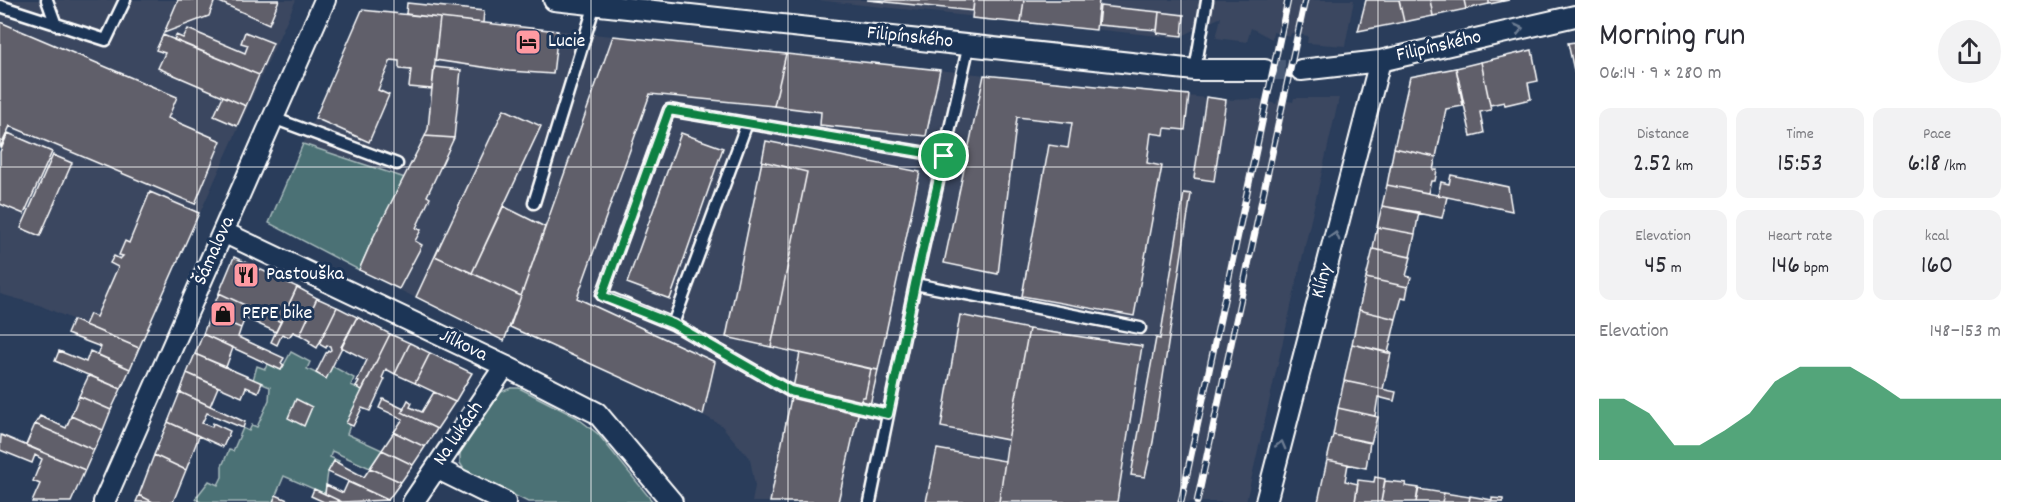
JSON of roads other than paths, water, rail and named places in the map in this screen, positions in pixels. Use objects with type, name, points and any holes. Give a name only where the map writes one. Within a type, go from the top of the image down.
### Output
[{"type":"street","name":"Šámalova","points":[[104,502],[325,0]]},
{"type":"street","name":"Filipínského","points":[[554,0],[1196,70],[1265,70]]},
{"type":"street","name":"Filipínského","points":[[1301,70],[1380,61],[1575,16]]},
{"type":"street","name":"Klíny","points":[[1266,502],[1380,61]]},
{"type":"street","name":"Jílkova","points":[[223,231],[505,366],[597,414],[672,502]]},
{"type":"street","name":"Na lukách","points":[[412,502],[505,366]]},
{"type":"street","points":[[436,468],[505,502]]},
{"type":"lane","points":[[47,0],[56,25]]},
{"type":"lane","points":[[0,6],[106,40],[125,0]]},
{"type":"lane","points":[[1196,70],[1208,0]]},
{"type":"lane","points":[[534,203],[595,4]]},
{"type":"lane","points":[[870,502],[915,284],[969,44]]},
{"type":"lane","points":[[888,414],[790,391],[673,324],[602,296],[669,110],[944,156]]},
{"type":"lane","points":[[273,118],[397,164]]},
{"type":"lane","points":[[673,324],[747,123]]},
{"type":"lane","points":[[915,284],[1140,328]]},
{"type":"tunnel","points":[[1265,70],[1301,70]]},
{"type":"railway","points":[[1181,502],[1288,0]]},
{"type":"railway","points":[[1197,502],[1305,0]]},
{"type":"place","name":"Lucie","points":[[528,42]]},
{"type":"place","name":"Pastouška","points":[[246,275]]},
{"type":"place","name":"PEPE bike","points":[[223,314]]}]
